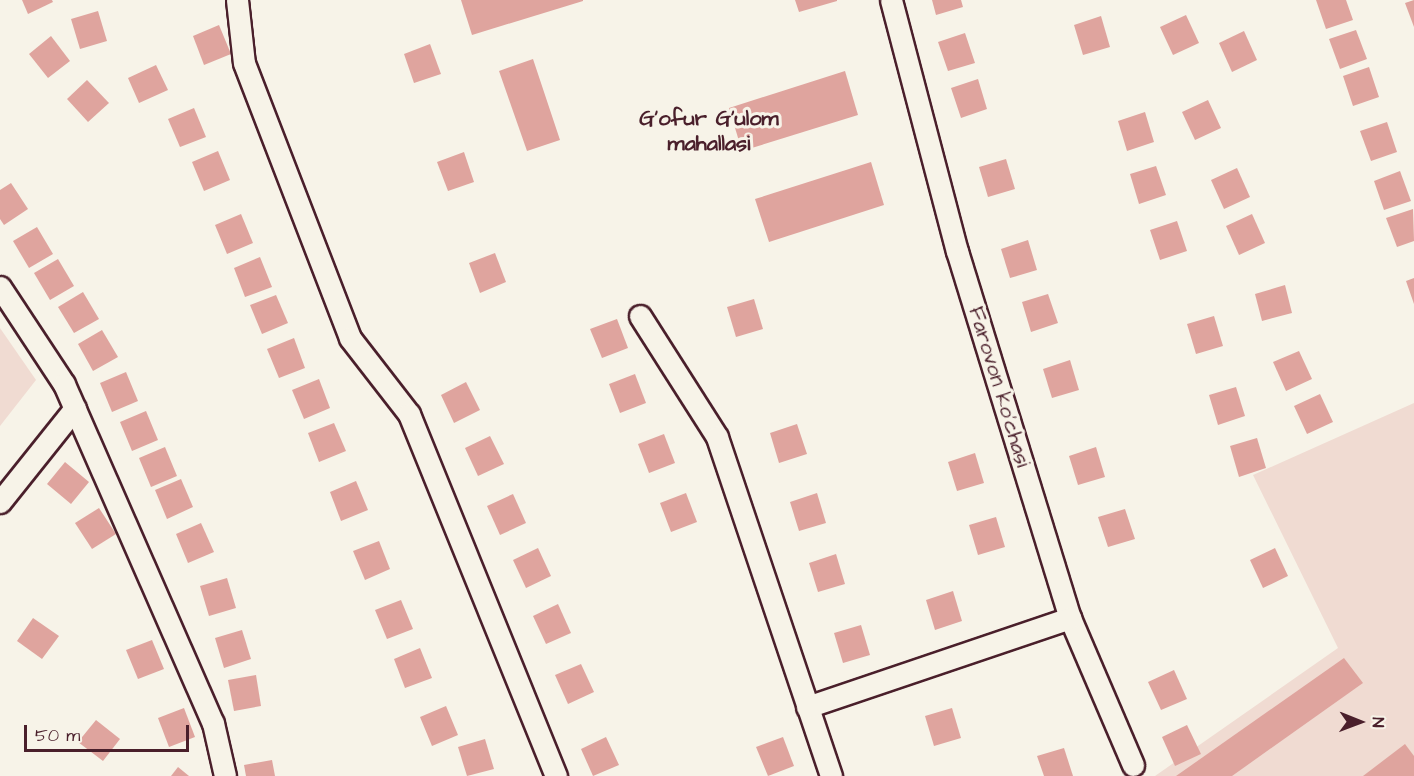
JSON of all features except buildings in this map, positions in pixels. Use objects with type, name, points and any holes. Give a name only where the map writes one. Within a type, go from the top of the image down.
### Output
[{"type":"street","points":[[237,0],[244,63],[350,338],[409,414],[556,776]]},
{"type":"street","name":"Farovon ko'chasi","points":[[891,0],[957,251],[1070,618],[1133,765]]},
{"type":"street","points":[[0,287],[64,384],[213,723],[225,776]]},
{"type":"street","points":[[640,316],[717,437],[831,776]]},
{"type":"street","points":[[0,502],[75,408]]},
{"type":"street","points":[[807,707],[1070,618]]},
{"type":"shaded area","points":[[0,328],[36,380],[0,426]]},
{"type":"shaded area","points":[[1414,403],[1414,776],[1155,776],[1338,648],[1253,475]]},
{"type":"district","name":"G'ofur G'ulom mahallasi","points":[[709,130]]}]
